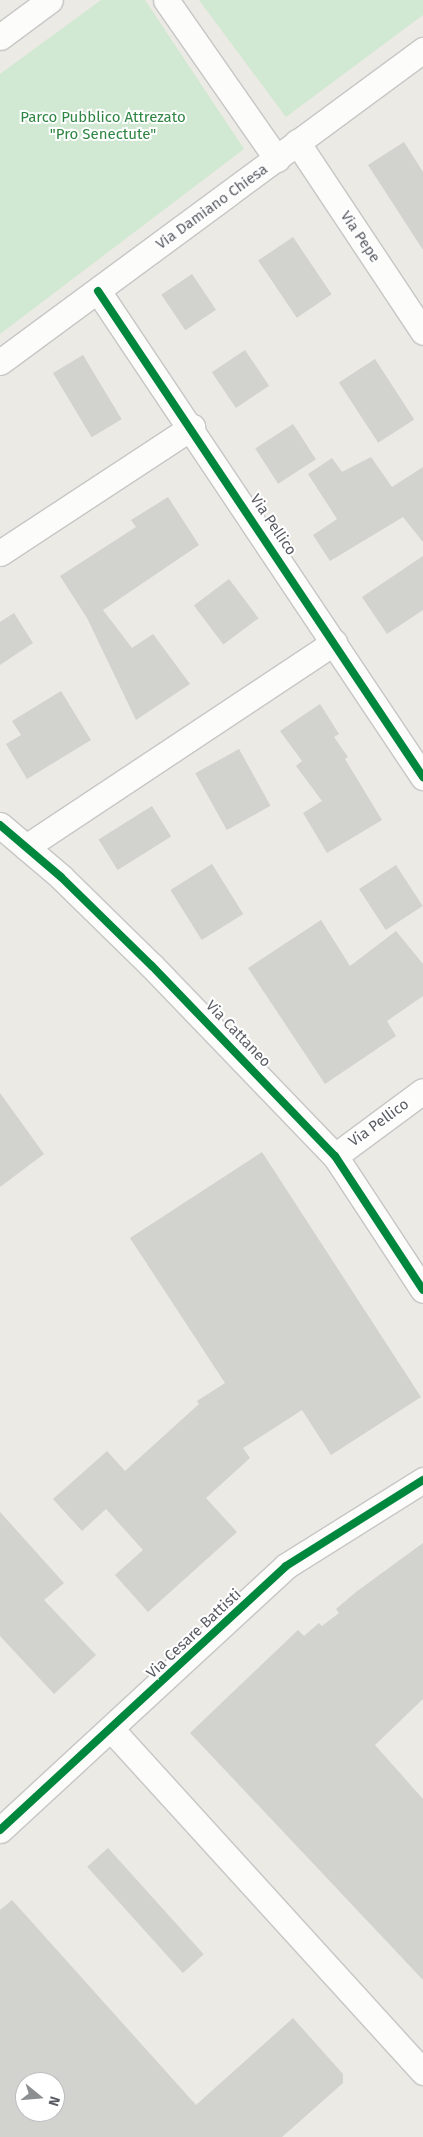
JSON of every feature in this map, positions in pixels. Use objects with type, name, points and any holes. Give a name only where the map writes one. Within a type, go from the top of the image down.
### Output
[{"type":"street","points":[[0,37],[50,0]]},
{"type":"street","points":[[166,0],[277,159]]},
{"type":"street","name":"Via Damiano Chiesa","points":[[0,362],[423,50]]},
{"type":"street","name":"Via Pepe","points":[[297,142],[423,332]]},
{"type":"street","name":"Via Pellico","points":[[98,291],[192,427],[423,777]]},
{"type":"street","points":[[0,553],[192,427]]},
{"type":"street","points":[[26,847],[334,642]]},
{"type":"street","name":"Via Cattaneo","points":[[0,826],[26,847],[219,1033],[335,1156],[423,1290]]},
{"type":"street","name":"Via Pellico","points":[[335,1156],[423,1091]]},
{"type":"street","name":"Via Cesare Battisti","points":[[0,1830],[286,1566],[423,1480]]},
{"type":"street","points":[[111,1729],[423,2072]]},
{"type":"green space","name":"Parco Pubblico Attrezato \"Pro Senectute\"","points":[[101,0],[145,0],[244,149],[0,334],[0,74]]},
{"type":"green space","points":[[199,0],[423,0],[423,15],[286,117]]},
{"type":"building","points":[[404,142],[423,172],[423,250],[368,165]]},
{"type":"building","points":[[293,237],[332,294],[297,318],[258,260]]},
{"type":"building","points":[[192,274],[216,310],[185,330],[161,295]]},
{"type":"building","points":[[245,350],[269,386],[236,408],[212,372]]},
{"type":"building","points":[[83,355],[122,419],[92,437],[53,373]]},
{"type":"building","points":[[375,359],[414,419],[378,443],[339,382]]},
{"type":"building","points":[[293,424],[316,459],[278,484],[255,449]]},
{"type":"building","points":[[371,457],[392,487],[423,467],[423,542],[403,517],[330,561],[313,535],[337,519],[308,474],[332,458],[342,472]]},
{"type":"building","points":[[168,497],[199,545],[103,610],[132,648],[153,634],[190,684],[136,720],[87,618],[60,576],[136,527],[131,520]]},
{"type":"building","points":[[423,556],[423,610],[387,634],[362,597]]},
{"type":"building","points":[[229,579],[258,618],[223,645],[194,605]]},
{"type":"building","points":[[14,613],[33,643],[0,665],[0,622]]},
{"type":"building","points":[[61,691],[91,740],[27,779],[6,744],[21,735],[12,721]]},
{"type":"building","points":[[320,704],[339,734],[334,737],[348,757],[345,759],[382,820],[327,853],[303,813],[322,801],[296,766],[302,761],[280,731]]},
{"type":"building","points":[[239,749],[271,806],[227,830],[195,773]]},
{"type":"building","points":[[152,806],[171,837],[118,870],[99,839]]},
{"type":"building","points":[[212,864],[243,914],[202,940],[170,890]]},
{"type":"building","points":[[396,865],[423,906],[386,930],[359,889]]},
{"type":"building","points":[[321,920],[350,966],[396,931],[423,964],[423,996],[387,1021],[396,1036],[325,1084],[248,968]]},
{"type":"building","points":[[0,1093],[44,1154],[0,1187]]},
{"type":"building","points":[[262,1152],[421,1397],[331,1455],[302,1410],[243,1448],[250,1458],[206,1498],[237,1532],[148,1612],[115,1575],[143,1550],[106,1509],[82,1531],[53,1499],[107,1451],[125,1471],[199,1404],[197,1401],[225,1383],[130,1238]]},
{"type":"building","points":[[0,1512],[64,1583],[44,1600],[96,1655],[54,1694],[0,1636]]},
{"type":"building","points":[[423,1543],[423,1699],[375,1745],[423,1799],[423,1980],[190,1733],[298,1630],[304,1636],[319,1623],[322,1626],[339,1613],[336,1609],[356,1592]]},
{"type":"building","points":[[108,1848],[204,1954],[183,1973],[87,1867]]},
{"type":"building","points":[[12,1900],[196,2105],[293,2018],[343,2074],[343,2083],[282,2137],[0,2137],[0,1910]]},
{"type":"cycle path","points":[[98,291],[423,777]]},
{"type":"cycle path","points":[[0,825],[61,877],[152,966],[335,1156],[423,1290]]},
{"type":"cycle path","points":[[0,1830],[286,1566],[423,1480]]}]
